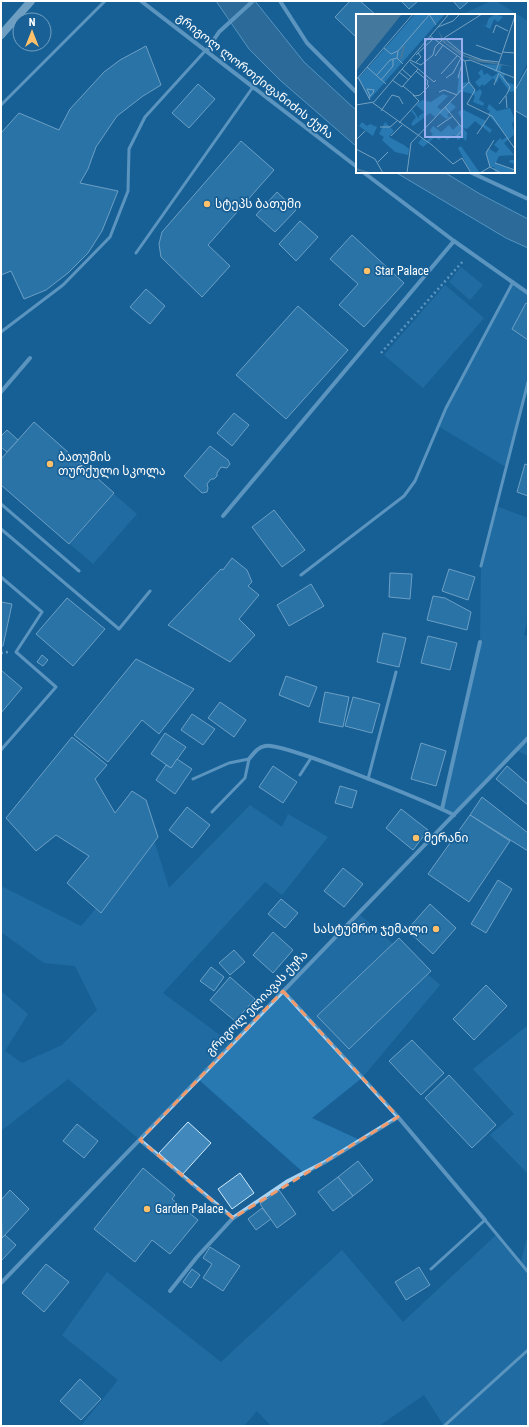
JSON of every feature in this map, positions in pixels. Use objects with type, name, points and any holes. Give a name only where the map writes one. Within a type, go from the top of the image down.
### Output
[{"type":"main road","points":[[1,35],[31,1]]},
{"type":"street","name":"გრიგოლ ლორთქიფანიძის ქუჩა","points":[[141,1],[207,50],[356,166]]},
{"type":"street","points":[[207,50],[219,32],[253,1]]},
{"type":"street","points":[[280,1],[308,43],[356,92]]},
{"type":"street","points":[[364,173],[470,253],[528,293]]},
{"type":"street","points":[[472,173],[528,199]]},
{"type":"street","points":[[223,516],[454,241]]},
{"type":"street","points":[[1,392],[30,358]]},
{"type":"street","points":[[442,809],[480,642]]},
{"type":"street","name":"გრიგოლ ელიავას ქუჩა","points":[[1,1283],[528,738]]},
{"type":"street","points":[[250,759],[258,749],[267,745],[282,748],[368,779],[454,815]]},
{"type":"street","points":[[283,991],[398,1117],[485,1220]]},
{"type":"street","points":[[170,1291],[196,1257],[233,1218],[288,1182],[325,1162],[398,1117]]},
{"type":"street","points":[[140,1140],[233,1218]]},
{"type":"lane","points":[[1,104],[105,1]]},
{"type":"lane","points":[[1,332],[63,286],[110,237],[128,191],[129,149],[145,117],[207,50]]},
{"type":"lane","points":[[136,253],[253,87]]},
{"type":"lane","points":[[302,575],[404,496],[415,481],[446,408],[513,282]]},
{"type":"lane","points":[[481,566],[528,382]]},
{"type":"lane","points":[[1,504],[79,571]]},
{"type":"lane","points":[[1,529],[119,629],[150,591]]},
{"type":"lane","points":[[1,577],[42,612],[16,652],[56,687],[1,750]]},
{"type":"lane","points":[[368,779],[396,672]]},
{"type":"lane","points":[[300,775],[311,758]]},
{"type":"lane","points":[[193,780],[229,763],[250,759],[245,778],[212,812]]},
{"type":"lane","points":[[431,1268],[485,1220],[528,1272]]},
{"type":"lane","points":[[444,1426],[528,1350]]},
{"type":"path","points":[[380,353],[470,253]]},
{"type":"highlighted area","points":[[283,991],[398,1117],[233,1218],[140,1140]]},
{"type":"shaded area","points":[[216,1],[255,1],[304,62],[356,110],[356,146],[281,81],[249,49]]},
{"type":"shaded area","points":[[491,1],[496,1],[528,21],[528,62],[515,88],[515,14],[463,14]]},
{"type":"shaded area","points":[[397,173],[446,173],[480,194],[528,219],[528,248],[506,238]]},
{"type":"shaded area","points":[[461,267],[483,285],[470,300],[449,282]]},
{"type":"shaded area","points":[[513,282],[528,293],[528,395],[525,395],[506,467],[438,426]]},
{"type":"shaded area","points":[[445,285],[484,318],[423,388],[384,355]]},
{"type":"shaded area","points":[[114,494],[137,514],[93,564],[70,544]]},
{"type":"shaded area","points":[[496,506],[528,518],[528,618],[524,635],[528,636],[528,756],[516,750],[454,815],[442,809],[480,642],[481,566]]},
{"type":"shaded area","points":[[250,805],[282,827],[288,814],[328,837],[282,895],[265,882],[163,993],[232,1044],[358,913],[440,985],[362,1078],[312,1118],[360,1140],[304,1173],[198,1079],[140,1140],[68,1079],[1,1131],[1,991],[28,1014],[5,1051],[22,1063],[62,1045],[97,1010],[75,966],[44,963],[1,932],[1,886],[81,926],[154,840],[169,888]]},
{"type":"shaded area","points":[[528,1025],[528,1174],[490,1135],[514,1114],[473,1069]]},
{"type":"shaded area","points":[[528,1233],[528,1426],[444,1426],[424,1395],[379,1426],[271,1426],[257,1411],[244,1426],[81,1426],[118,1380],[62,1335],[107,1272],[221,1362],[342,1250],[403,1322],[496,1235],[521,1262]]},
{"type":"building","points":[[350,1],[360,1],[375,14],[356,14],[356,37],[335,17]]},
{"type":"building","points":[[401,1],[418,1],[409,9]]},
{"type":"building","points":[[453,1],[469,1],[460,9]]},
{"type":"building","points":[[146,46],[161,85],[143,96],[117,116],[96,147],[88,169],[80,183],[118,191],[102,231],[88,253],[68,273],[46,290],[24,299],[11,271],[1,275],[1,133],[19,113],[59,130],[70,109],[104,72],[120,60]]},
{"type":"building","points":[[528,67],[528,118],[515,111],[515,90]]},
{"type":"building","points":[[198,84],[215,99],[189,128],[172,113]]},
{"type":"building","points":[[241,141],[274,170],[208,245],[230,266],[202,297],[161,257],[159,244],[162,232]]},
{"type":"building","points":[[277,192],[296,210],[275,232],[256,215]]},
{"type":"building","points":[[300,221],[318,237],[296,261],[279,244]]},
{"type":"building","name":"Star Palace","points":[[352,235],[404,283],[364,327],[339,305],[358,284],[330,259]]},
{"type":"building","points":[[146,289],[165,306],[150,324],[130,307]]},
{"type":"building","points":[[526,303],[528,304],[528,340],[512,329]]},
{"type":"building","points":[[298,306],[348,350],[286,419],[236,375]]},
{"type":"building","points":[[234,413],[249,425],[232,446],[217,433]]},
{"type":"building","points":[[34,422],[114,493],[69,544],[1,485],[1,459]]},
{"type":"building","points":[[7,430],[18,440],[7,452],[1,447],[1,436]]},
{"type":"building","points":[[210,446],[228,460],[230,464],[227,468],[221,467],[217,473],[217,476],[214,479],[211,479],[207,484],[207,492],[202,493],[184,476]]},
{"type":"building","points":[[525,464],[528,465],[528,496],[517,492]]},
{"type":"building","points":[[274,510],[305,550],[282,567],[252,527]]},
{"type":"building","points":[[232,558],[247,570],[252,582],[248,586],[259,595],[239,619],[255,635],[230,662],[168,625],[221,569],[223,570]]},
{"type":"building","points":[[449,569],[475,577],[468,600],[442,591]]},
{"type":"building","points":[[390,573],[412,574],[410,599],[389,597]]},
{"type":"building","points":[[311,584],[324,606],[289,626],[277,605]]},
{"type":"building","points":[[433,596],[445,598],[471,612],[467,630],[427,620]]},
{"type":"building","points":[[67,598],[105,629],[73,666],[36,634]]},
{"type":"building","points":[[1,602],[12,604],[3,646],[1,646]]},
{"type":"building","points":[[383,633],[406,638],[399,667],[377,662]]},
{"type":"building","points":[[428,636],[457,643],[450,670],[421,663]]},
{"type":"building","points":[[42,655],[48,660],[43,666],[37,662]]},
{"type":"building","points":[[136,659],[194,689],[159,734],[142,720],[108,762],[74,735]]},
{"type":"building","points":[[1,670],[22,688],[1,713]]},
{"type":"building","points":[[286,676],[317,687],[309,707],[279,695]]},
{"type":"building","points":[[325,692],[349,697],[343,727],[319,722]]},
{"type":"building","points":[[353,697],[380,704],[372,733],[345,726]]},
{"type":"building","points":[[220,702],[246,720],[234,737],[208,718]]},
{"type":"building","points":[[192,714],[215,729],[203,745],[181,730]]},
{"type":"building","points":[[165,733],[186,747],[171,768],[151,754]]},
{"type":"building","points":[[72,737],[107,765],[95,779],[115,813],[132,791],[146,800],[158,837],[101,913],[67,883],[89,856],[56,835],[36,851],[6,818]]},
{"type":"building","points":[[421,743],[446,751],[436,786],[411,779]]},
{"type":"building","points":[[177,759],[192,769],[175,794],[156,780],[166,765],[171,768]]},
{"type":"building","points":[[273,766],[297,782],[283,803],[259,787]]},
{"type":"building","points":[[507,766],[528,784],[528,805],[496,779]]},
{"type":"building","points":[[340,786],[357,791],[352,808],[335,803]]},
{"type":"building","points":[[482,797],[528,833],[528,851],[470,815]]},
{"type":"building","points":[[187,807],[210,825],[192,848],[169,830]]},
{"type":"building","points":[[401,809],[428,830],[413,850],[386,828]]},
{"type":"building","points":[[470,815],[510,841],[469,902],[428,874]]},
{"type":"building","points":[[343,868],[363,884],[344,907],[324,891]]},
{"type":"building","points":[[498,880],[512,889],[486,933],[471,924]]},
{"type":"building","points":[[281,899],[298,913],[285,928],[268,914]]},
{"type":"building","points":[[430,904],[456,928],[433,954],[407,930]]},
{"type":"building","points":[[273,932],[293,950],[273,973],[253,955]]},
{"type":"building","points":[[399,938],[431,971],[349,1049],[317,1016]]},
{"type":"building","points":[[234,950],[245,962],[230,975],[219,963]]},
{"type":"building","points":[[211,967],[224,977],[214,991],[200,981]]},
{"type":"building","points":[[230,977],[255,999],[235,1021],[210,1000]]},
{"type":"building","points":[[486,985],[507,1006],[474,1040],[453,1019]]},
{"type":"building","points":[[412,1040],[444,1073],[421,1095],[389,1061]]},
{"type":"building","points":[[449,1075],[496,1125],[472,1148],[425,1098]]},
{"type":"building","points":[[188,1122],[211,1143],[182,1175],[159,1153]]},
{"type":"building","points":[[77,1124],[98,1141],[84,1158],[63,1141]]},
{"type":"building","points":[[358,1161],[373,1180],[353,1196],[338,1177]]},
{"type":"building","name":"Garden Palace","points":[[143,1168],[175,1195],[172,1199],[198,1220],[170,1254],[152,1240],[135,1262],[94,1229]]},
{"type":"building","points":[[240,1173],[254,1193],[232,1209],[218,1189]]},
{"type":"building","points":[[338,1177],[353,1196],[333,1211],[318,1192]]},
{"type":"building","points":[[10,1190],[29,1209],[2,1238],[1,1200]]},
{"type":"building","points":[[279,1190],[296,1214],[277,1228],[260,1204]]},
{"type":"building","points":[[262,1208],[271,1219],[256,1230],[248,1219]]},
{"type":"building","points":[[5,1235],[16,1245],[1,1261],[1,1239]]},
{"type":"building","points":[[210,1247],[240,1266],[223,1291],[203,1278],[212,1264],[203,1258]]},
{"type":"building","points":[[46,1264],[69,1282],[44,1312],[22,1293]]},
{"type":"building","points":[[419,1267],[430,1285],[406,1300],[395,1282]]},
{"type":"building","points":[[192,1269],[200,1275],[191,1288],[183,1282]]},
{"type":"building","points":[[80,1379],[101,1399],[81,1420],[60,1401]]},
{"type":"place","name":"სტეპს ბათუმი","points":[[207,204]]},
{"type":"place","name":"Star Palace","points":[[367,271]]},
{"type":"place","name":"ბათუმის თურქული სკოლა","points":[[50,464]]},
{"type":"place","name":"მერანი","points":[[416,838]]},
{"type":"place","name":"სასტუმრო ჯემალი","points":[[436,929]]},
{"type":"place","name":"Garden Palace","points":[[147,1209]]}]
